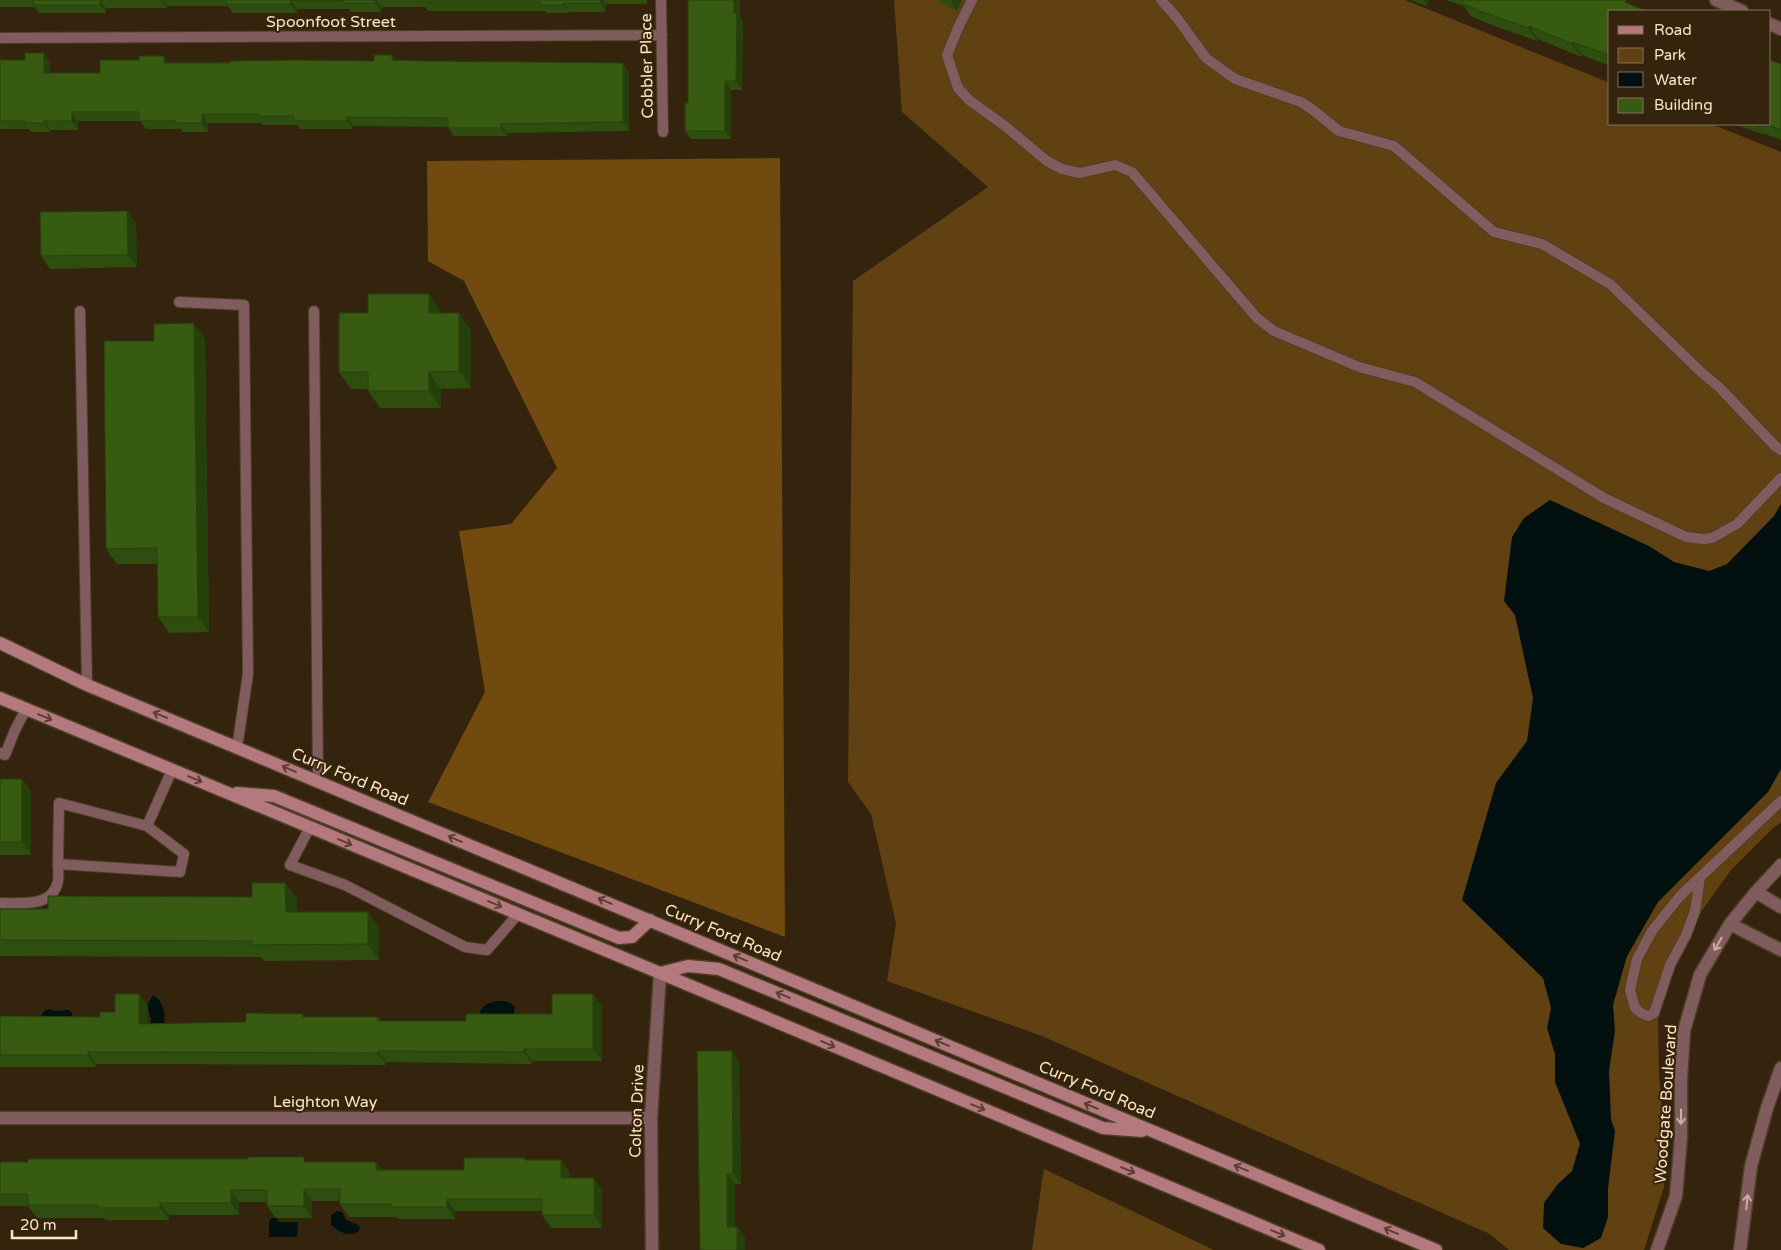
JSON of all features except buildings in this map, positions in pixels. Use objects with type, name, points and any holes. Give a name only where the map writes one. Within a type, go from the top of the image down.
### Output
[{"type":"main road","name":"Curry Ford Road","points":[[0,643],[87,685],[1436,1250]]},
{"type":"main road","points":[[0,698],[1319,1250]]},
{"type":"main road","points":[[223,791],[274,796],[619,938],[632,937],[650,920]]},
{"type":"main road","points":[[660,973],[688,966],[719,969],[1103,1128],[1155,1132]]},
{"type":"street","points":[[1720,1],[1740,10]]},
{"type":"street","name":"Woodgate Boulevard","points":[[1657,1250],[1676,1196],[1681,1137],[1681,1078],[1684,1031],[1700,974],[1730,924],[1756,892],[1781,866]]},
{"type":"street","points":[[1756,892],[1781,907]]},
{"type":"street","points":[[1730,924],[1781,950]]},
{"type":"street","name":"Colton Drive","points":[[652,1250],[651,1118],[660,973]]},
{"type":"street","points":[[1740,1250],[1751,1166],[1767,1108],[1781,1068]]},
{"type":"street","name":"Leighton Way","points":[[0,1118],[651,1118]]},
{"type":"lane","name":"Cobbler Place","points":[[661,0],[663,132]]},
{"type":"lane","points":[[972,0],[947,55],[958,88],[969,100],[1005,126],[1048,162],[1062,169],[1080,173],[1115,165],[1132,172],[1257,318],[1274,331],[1359,368],[1415,382],[1604,498],[1686,537],[1712,538],[1738,524],[1781,478]]},
{"type":"lane","points":[[1161,0],[1177,18],[1206,58],[1235,79],[1301,102],[1339,131],[1394,146],[1494,232],[1542,244],[1610,284],[1719,387],[1781,450]]},
{"type":"lane","name":"Spoonfoot Street","points":[[0,38],[662,35]]},
{"type":"lane","points":[[179,302],[244,305],[248,674],[237,748]]},
{"type":"lane","points":[[80,311],[87,685]]},
{"type":"lane","points":[[314,311],[318,781]]},
{"type":"lane","points":[[0,753],[5,755],[26,709]]},
{"type":"lane","points":[[147,826],[172,770]]},
{"type":"lane","points":[[1700,877],[1695,911],[1686,935],[1670,965],[1654,1013],[1648,1016],[1636,1008],[1630,990],[1637,959],[1652,931],[1680,896],[1700,877],[1781,801]]},
{"type":"lane","points":[[0,903],[32,903],[44,899],[53,893],[58,880],[58,864],[59,803],[147,826],[184,854],[180,872],[58,864]]},
{"type":"lane","points":[[310,827],[290,865],[345,885],[465,947],[487,950],[518,914]]},
{"type":"green space","points":[[894,0],[1405,0],[1608,82],[1608,125],[1714,125],[1781,152],[1781,822],[1731,870],[1695,920],[1672,967],[1658,1015],[1659,1075],[1664,1131],[1664,1187],[1644,1250],[1509,1250],[1490,1234],[1042,1036],[887,981],[896,923],[871,814],[848,782],[853,281],[988,187],[902,112]]},
{"type":"green space","points":[[1044,1169],[1214,1250],[1032,1250]]},
{"type":"shaded area","points":[[780,158],[785,937],[428,802],[485,692],[459,531],[511,524],[557,468],[464,281],[428,261],[427,161]]},
{"type":"water","points":[[1550,500],[1649,546],[1674,562],[1709,571],[1727,564],[1774,516],[1781,504],[1781,769],[1768,792],[1658,902],[1627,956],[1613,1005],[1615,1031],[1609,1071],[1611,1119],[1615,1131],[1608,1188],[1608,1217],[1601,1238],[1583,1248],[1561,1244],[1543,1228],[1544,1203],[1557,1185],[1572,1171],[1580,1144],[1555,1082],[1555,1054],[1547,1028],[1551,1008],[1543,978],[1462,900],[1496,783],[1527,741],[1533,698],[1515,615],[1504,601],[1512,537],[1524,518]]},
{"type":"water","points":[[153,995],[162,1006],[164,1030],[151,1024],[147,1005]]},
{"type":"water","points":[[505,1001],[512,1004],[515,1008],[513,1015],[481,1016],[480,1011],[486,1004]]},
{"type":"water","points":[[45,1010],[56,1011],[69,1010],[72,1013],[72,1018],[40,1017]]},
{"type":"water","points":[[337,1211],[342,1212],[346,1220],[360,1227],[358,1232],[344,1233],[331,1225],[331,1215]]},
{"type":"water","points":[[271,1218],[277,1218],[279,1222],[298,1222],[297,1237],[269,1237],[269,1222]]}]
